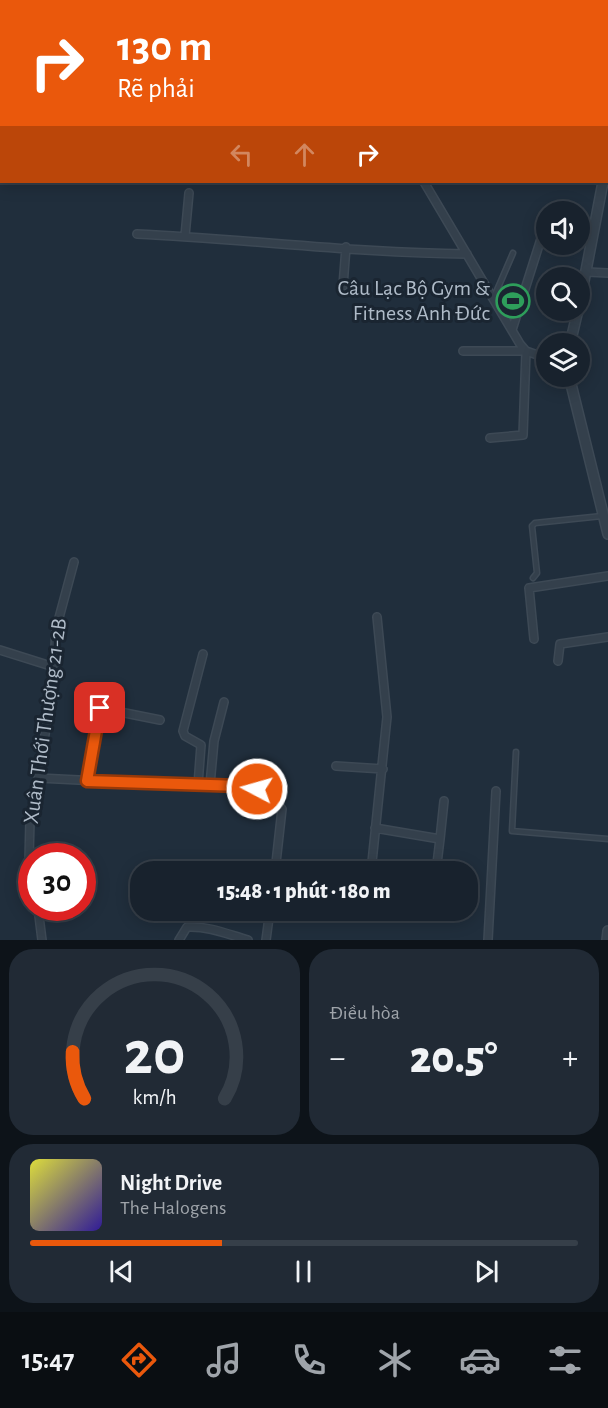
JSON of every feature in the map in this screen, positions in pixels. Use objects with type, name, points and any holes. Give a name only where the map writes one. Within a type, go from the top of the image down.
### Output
[{"type":"street","points":[[425,183],[526,351],[523,435],[490,438]]},
{"type":"street","points":[[588,267],[603,183]]},
{"type":"street","points":[[185,236],[189,193]]},
{"type":"street","points":[[137,234],[346,247],[402,253],[467,254]]},
{"type":"street","points":[[343,286],[346,247]]},
{"type":"street","points":[[512,330],[536,254]]},
{"type":"street","points":[[590,272],[608,273]]},
{"type":"street","points":[[463,351],[526,351],[536,354]]},
{"type":"street","points":[[572,387],[607,530]]},
{"type":"street","name":"Xuân Thới Thượng 21-2B","points":[[29,843],[30,820],[39,778],[54,667],[56,629],[74,562]]},
{"type":"street","points":[[534,639],[529,588],[608,576]]},
{"type":"street","points":[[372,861],[387,717],[377,617]]},
{"type":"street","points":[[558,661],[560,644],[608,637]]},
{"type":"street","points":[[0,650],[54,667]]},
{"type":"street","points":[[198,785],[201,745],[185,736],[183,731],[202,654]]},
{"type":"street","points":[[210,785],[214,741],[224,702]]},
{"type":"street","points":[[87,781],[100,708],[160,720]]},
{"type":"street","points":[[336,766],[383,768]]},
{"type":"street","points":[[39,778],[257,789],[271,795],[278,804],[282,817],[276,861]]},
{"type":"street","points":[[488,940],[496,791]]},
{"type":"street","points":[[437,861],[444,801]]},
{"type":"street","points":[[375,828],[440,839]]},
{"type":"street","points":[[40,921],[42,940]]},
{"type":"street","points":[[266,940],[269,921]]},
{"type":"street","points":[[179,940],[188,927],[207,927],[248,940]]},
{"type":"street","points":[[607,940],[608,931]]},
{"type":"lane","points":[[493,298],[513,253]]},
{"type":"lane","points":[[533,578],[537,573],[532,526],[535,523],[603,516]]},
{"type":"lane","points":[[516,752],[512,831],[608,839]]},
{"type":"place","name":"Câu Lạc Bộ Gym & Fitness Anh Đức","points":[[513,301]]},
{"type":"route","points":[[100,708],[87,781],[241,786],[257,789]]}]
